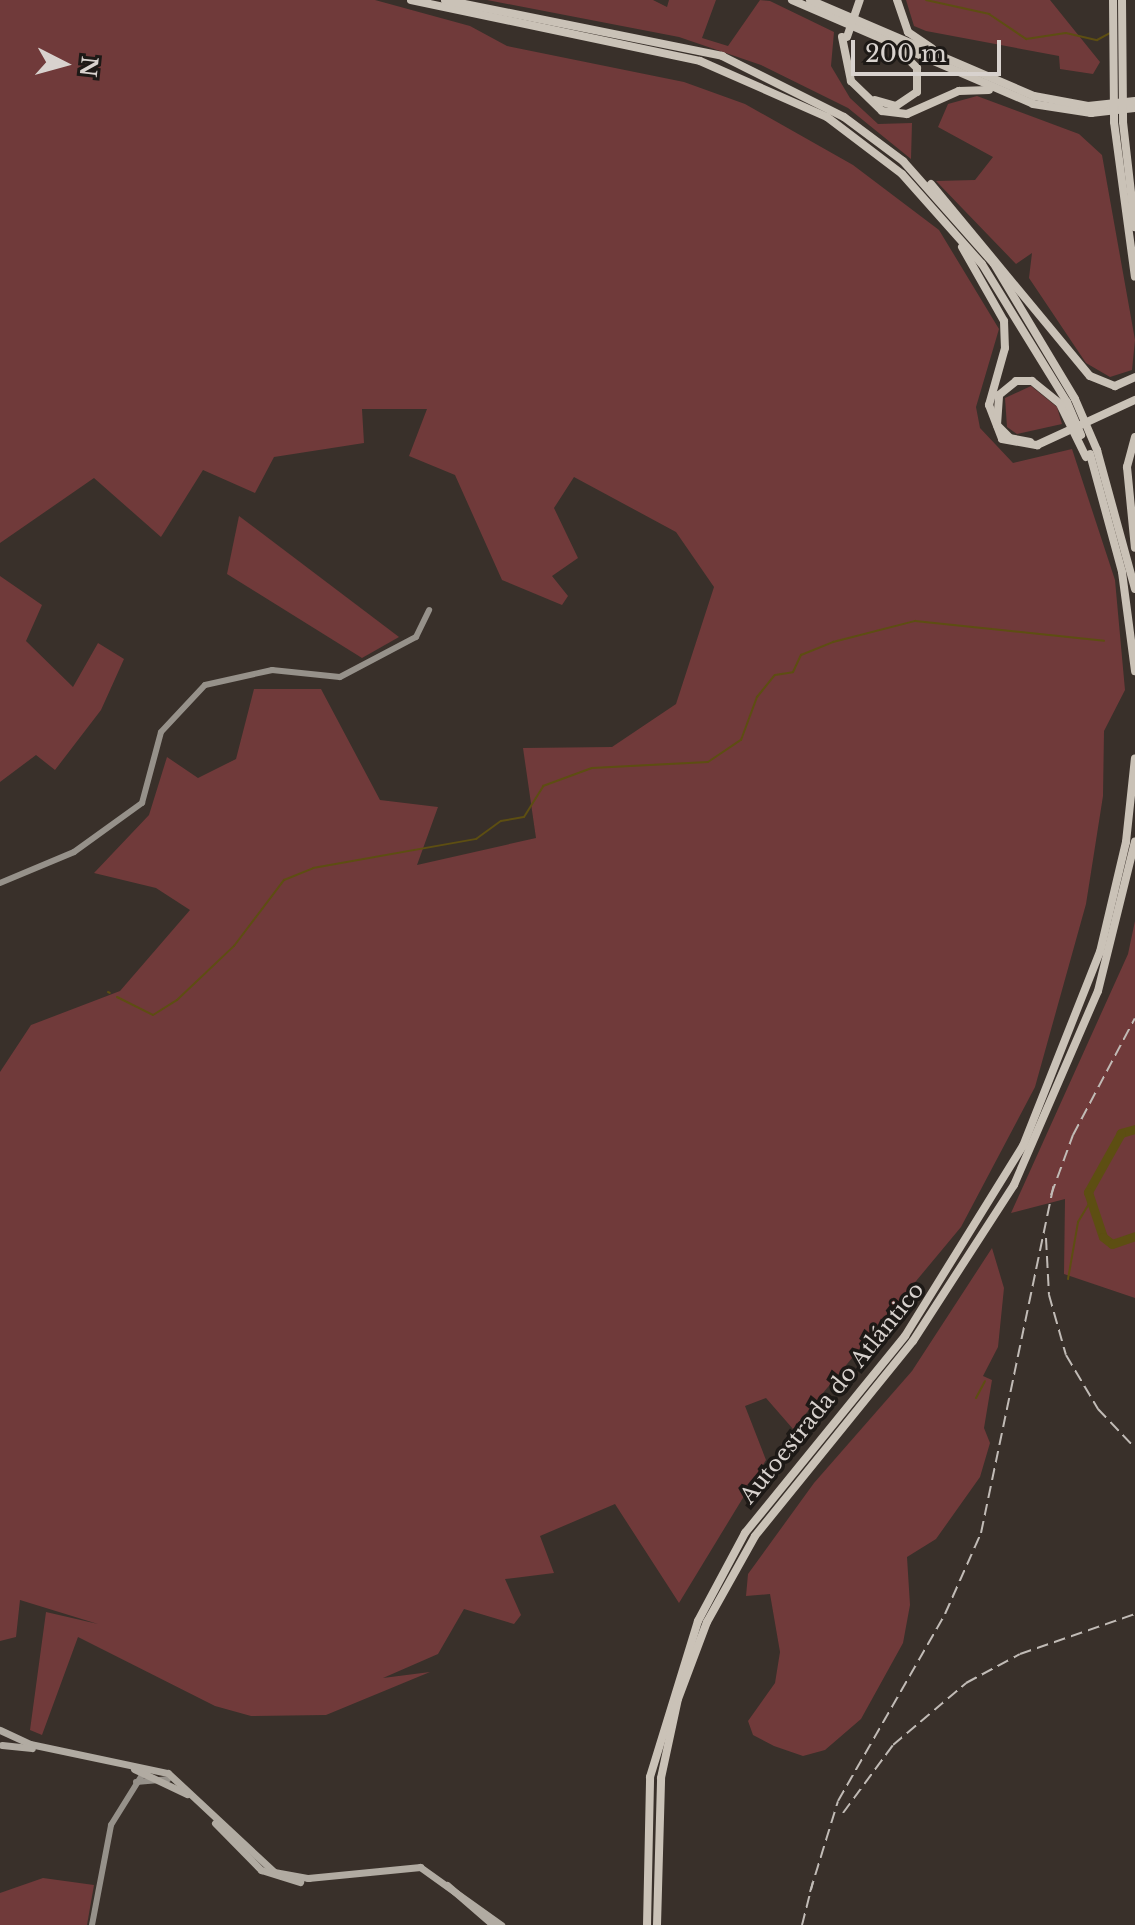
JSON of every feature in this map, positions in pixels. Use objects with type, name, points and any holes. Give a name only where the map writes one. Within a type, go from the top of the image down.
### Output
[{"type":"highway","points":[[411,0],[655,49],[760,81],[882,155],[950,226],[1018,317],[1067,402],[1091,454],[1108,514],[1135,671]]},
{"type":"highway","points":[[445,0],[722,56],[811,97],[903,161],[955,207],[1090,376],[1115,386],[1135,377]]},
{"type":"highway","points":[[792,0],[999,90],[1056,110],[1135,111]]},
{"type":"highway","points":[[810,0],[955,63],[1055,102],[1135,111]]},
{"type":"highway","points":[[857,0],[844,37],[851,81],[882,111],[907,114],[959,91],[999,90]]},
{"type":"highway","points":[[1113,0],[1119,122],[1135,277]]},
{"type":"highway","points":[[1122,0],[1119,122],[1135,227]]},
{"type":"highway","points":[[897,1],[908,32],[955,63]]},
{"type":"highway","points":[[844,37],[862,89],[888,106],[907,102],[919,84],[917,68],[893,45]]},
{"type":"highway","points":[[1102,112],[1135,101]]},
{"type":"highway","points":[[903,161],[994,264],[1091,454],[1135,589]]},
{"type":"highway","points":[[950,226],[1004,321],[1005,348],[989,405],[1002,439],[1037,445],[1135,400]]},
{"type":"highway","points":[[1067,402],[1040,385],[1016,381],[999,395],[997,425],[1017,441],[1037,441],[1135,392]]},
{"type":"highway","points":[[1135,437],[1127,467],[1135,548]]},
{"type":"highway","name":"Autoestrada do Atlántico","points":[[647,1925],[650,1777],[698,1621],[745,1533],[905,1336],[1023,1146],[1100,952],[1126,842],[1135,758]]},
{"type":"highway","name":"Autoestrada do Atlántico","points":[[657,1925],[661,1778],[678,1699],[707,1622],[767,1518],[913,1341],[1014,1185],[1098,991],[1135,842]]},
{"type":"main road","points":[[493,1925],[419,1870],[278,1879],[168,1779],[144,1771],[1,1746],[2,1733],[162,1770],[184,1784],[274,1872],[308,1878],[420,1867],[501,1925]]},
{"type":"street","points":[[0,883],[74,852],[142,803],[161,732],[205,685],[272,670],[340,677],[416,637],[429,610]]},
{"type":"street","points":[[92,1925],[111,1825],[133,1783],[144,1771],[184,1784]]},
{"type":"street","points":[[133,1783],[168,1779]]},
{"type":"shaded area","points":[[0,0],[375,0],[470,26],[507,46],[684,82],[745,104],[853,165],[939,230],[999,329],[976,407],[980,428],[1013,463],[1072,449],[1115,580],[1125,690],[1104,731],[1103,796],[1086,904],[1035,1087],[961,1227],[793,1429],[766,1398],[745,1406],[766,1460],[679,1603],[615,1504],[540,1536],[554,1573],[505,1579],[521,1615],[514,1624],[464,1609],[438,1654],[383,1678],[430,1672],[326,1715],[251,1716],[215,1706],[78,1637],[42,1735],[30,1730],[46,1612],[98,1624],[20,1600],[16,1637],[0,1641],[0,1072],[31,1025],[120,991],[190,910],[156,888],[94,873],[149,815],[167,757],[198,778],[236,759],[254,689],[321,689],[380,800],[438,807],[417,865],[536,838],[523,748],[612,747],[676,704],[714,587],[676,532],[574,477],[554,508],[578,558],[552,576],[568,596],[562,605],[502,580],[455,475],[409,456],[427,409],[362,409],[364,443],[274,457],[255,493],[203,470],[161,537],[94,478],[0,543]]},
{"type":"shaded area","points":[[487,0],[653,0],[667,7],[669,0],[716,0],[702,38],[728,46],[760,0],[770,1],[834,32],[831,66],[850,98],[878,124],[912,123],[911,159],[848,108],[761,65],[679,37]]},
{"type":"shaded area","points":[[906,0],[1050,0],[1100,62],[1093,74],[1060,69],[1059,56],[926,31],[914,26]]},
{"type":"shaded area","points":[[977,96],[1079,134],[1102,155],[1135,340],[1132,370],[1110,377],[1086,363],[1029,278],[1032,253],[1016,264],[936,181],[975,180],[993,157],[938,127],[948,104]]},
{"type":"shaded area","points":[[1031,386],[1057,407],[1062,424],[1017,434],[1007,427],[1005,398]]},
{"type":"shaded area","points":[[239,516],[399,637],[362,658],[227,574]]},
{"type":"shaded area","points":[[0,576],[42,605],[26,641],[73,687],[98,643],[124,659],[101,710],[55,770],[36,755],[0,782]]},
{"type":"shaded area","points":[[1135,921],[1135,1298],[1064,1274],[1065,1199],[1011,1213],[1128,954]]},
{"type":"shaded area","points":[[992,1248],[1004,1288],[998,1347],[983,1376],[992,1380],[984,1428],[990,1443],[980,1477],[936,1539],[907,1557],[910,1605],[903,1643],[861,1719],[825,1750],[803,1756],[774,1746],[753,1735],[748,1721],[775,1683],[780,1652],[770,1594],[746,1596],[748,1574],[814,1483],[912,1371]]},
{"type":"shaded area","points":[[43,1878],[94,1885],[87,1925],[0,1925],[0,1893]]},
{"type":"waterway","points":[[926,0],[989,14],[1026,39],[1066,33],[1097,40],[1110,33]]},
{"type":"waterway","points":[[117,997],[153,1015],[177,1000],[234,946],[284,880],[313,868],[476,839],[501,821],[524,817],[543,786],[592,768],[708,762],[741,740],[757,697],[775,675],[793,672],[801,655],[833,642],[915,621],[1104,641]]},
{"type":"waterway","points":[[1135,1129],[1121,1133],[1088,1192],[1103,1237],[1112,1244],[1135,1236]]},
{"type":"waterway","points":[[1068,1279],[1078,1222],[1089,1204]]},
{"type":"waterway","points":[[976,1398],[985,1381]]},
{"type":"railway","points":[[1051,1195],[1073,1135],[1135,1018]]},
{"type":"railway","points":[[810,1892],[838,1801],[945,1614],[981,1533],[1054,1184]]},
{"type":"railway","points":[[1046,1238],[1049,1295],[1066,1355],[1098,1409],[1135,1448]]},
{"type":"railway","points":[[843,1813],[893,1745],[966,1683],[1020,1654],[1135,1614]]},
{"type":"railway","points":[[802,1925],[813,1882]]}]
